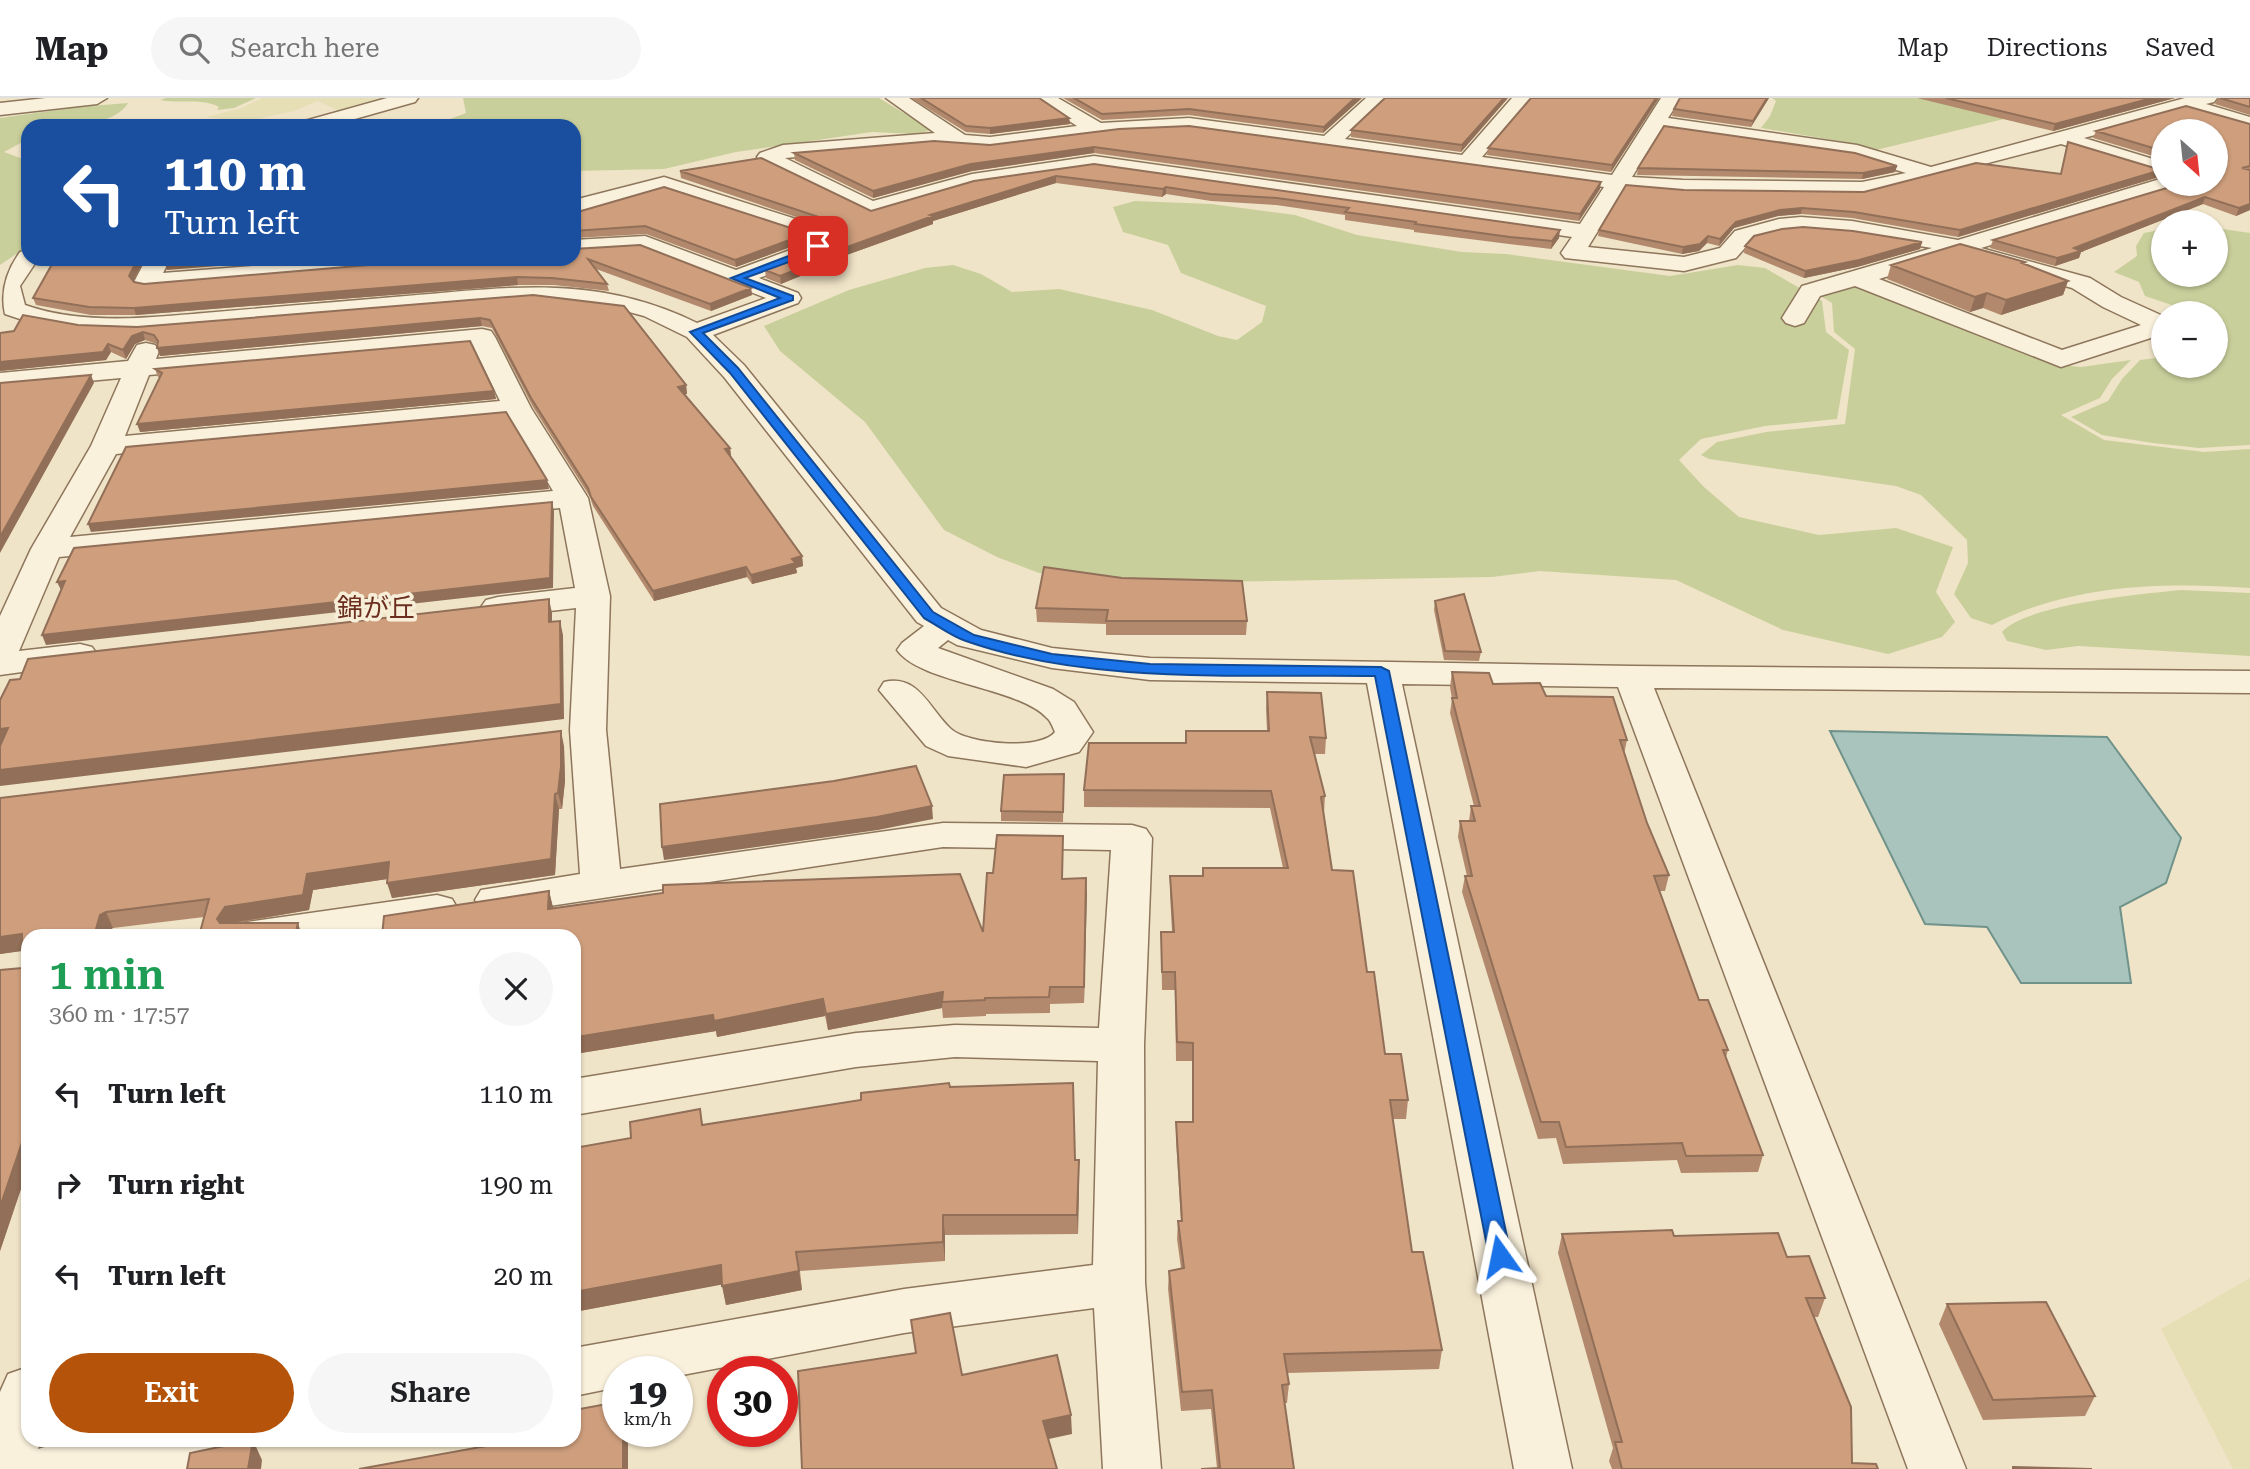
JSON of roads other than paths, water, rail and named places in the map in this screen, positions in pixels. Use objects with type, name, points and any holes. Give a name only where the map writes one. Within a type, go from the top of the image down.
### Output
[{"type":"street","points":[[1,109],[38,100],[97,98]]},
{"type":"street","points":[[333,119],[408,98]]},
{"type":"street","points":[[896,98],[959,140]]},
{"type":"street","points":[[1044,98],[1098,130]]},
{"type":"street","points":[[1330,142],[1377,98]]},
{"type":"street","points":[[1469,160],[1522,98]]},
{"type":"street","points":[[1671,98],[1573,253],[1684,264],[1728,253],[1743,236],[1779,226],[1801,224],[1852,228],[1916,237],[2081,283],[2112,302],[2151,320]]},
{"type":"street","points":[[871,209],[767,158],[791,150],[894,141],[959,140],[989,143],[1098,130],[1189,124],[1618,182],[1683,187],[1862,189],[1932,173],[2197,102],[2250,122]]},
{"type":"street","points":[[1189,124],[1214,104]]},
{"type":"street","points":[[1657,122],[1857,151],[1932,173]]},
{"type":"street","points":[[1200,176],[1252,133]]},
{"type":"street","points":[[2063,138],[2151,165]]},
{"type":"street","points":[[736,278],[815,249],[818,246],[804,239],[813,232],[865,215],[871,209],[972,180],[1094,162],[1585,232]]},
{"type":"street","points":[[581,205],[664,183],[813,232]]},
{"type":"street","points":[[1852,228],[1862,189]]},
{"type":"street","points":[[1795,318],[1811,291],[2151,189]]},
{"type":"street","points":[[581,247],[645,243],[789,298],[696,332]]},
{"type":"street","points":[[22,266],[8,286],[15,309],[38,319],[66,324],[160,324],[535,293],[620,302],[653,311],[696,332],[734,371],[929,615],[969,638],[1052,658],[1138,668],[1632,677],[2250,682]]},
{"type":"street","points":[[154,266],[146,282],[303,266]]},
{"type":"street","points":[[1856,278],[2061,359],[2151,330]]},
{"type":"street","points":[[0,654],[47,549],[106,446],[137,369],[160,324]]},
{"type":"street","points":[[0,381],[482,337],[517,408],[573,498],[593,596],[574,731],[601,885]]},
{"type":"street","points":[[106,446],[517,408]]},
{"type":"street","points":[[47,549],[573,498]]},
{"type":"street","points":[[469,610],[593,596]]},
{"type":"street","points":[[897,690],[920,713],[939,738],[961,748],[1026,755],[1066,744],[1074,732],[1061,710],[1040,697],[942,663],[914,650],[947,625]]},
{"type":"street","points":[[0,664],[110,651]]},
{"type":"street","points":[[1381,671],[1543,1469]]},
{"type":"street","points":[[1632,677],[1937,1469]]},
{"type":"street","points":[[296,929],[943,835],[1132,838],[1121,1045],[1119,1283],[1132,1469]]},
{"type":"street","points":[[581,1096],[856,1050],[955,1041],[1121,1045]]},
{"type":"street","points":[[581,1371],[904,1311],[1119,1283]]},
{"type":"street","points":[[3,1469],[21,1413]]},
{"type":"street","points":[[54,1469],[171,1447]]},
{"type":"water","points":[[1830,731],[2107,737],[2181,838],[2166,883],[2120,907],[2131,983],[2021,983],[1987,927],[1925,924]]},
{"type":"district","name":"錦が丘","points":[[376,608]]}]
